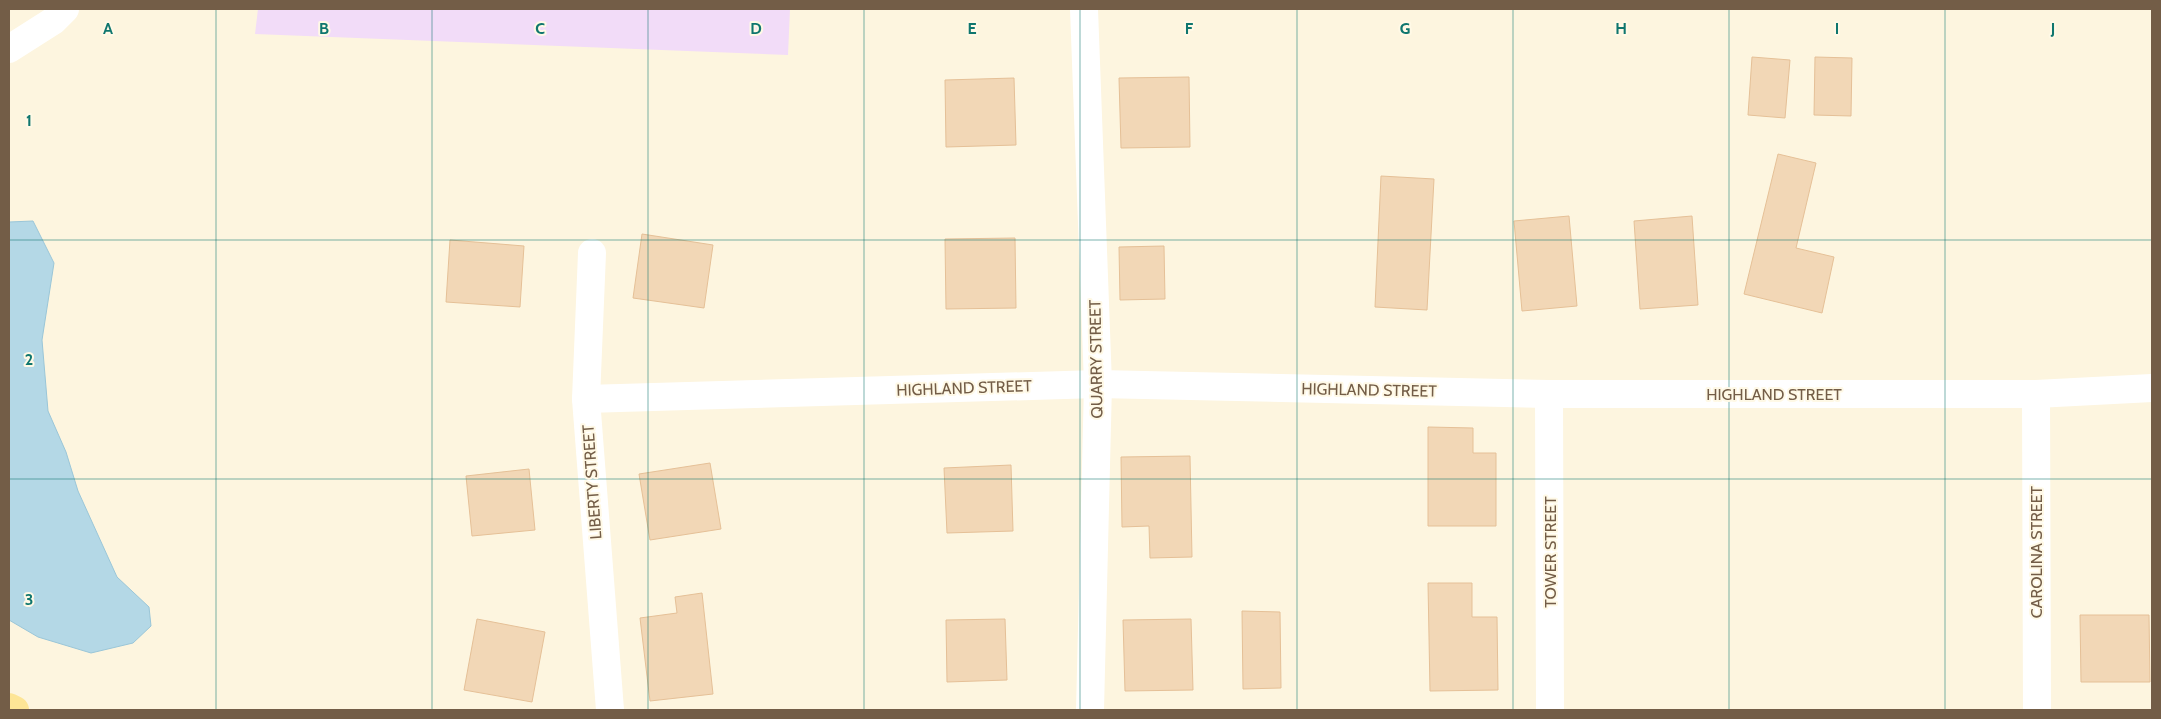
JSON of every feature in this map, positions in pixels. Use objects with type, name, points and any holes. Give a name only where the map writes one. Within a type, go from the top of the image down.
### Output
[{"type":"main road","points":[[9,707],[15,710]]},
{"type":"street","points":[[9,50],[54,21],[65,9]]},
{"type":"street","name":"QUARRY STREET","points":[[1084,9],[1098,384],[1090,710]]},
{"type":"street","name":"LIBERTY STREET","points":[[592,253],[586,399],[610,710]]},
{"type":"street","name":"HIGHLAND STREET","points":[[586,399],[1098,384],[1550,394],[2036,394],[2152,388]]},
{"type":"street","name":"TOWER STREET","points":[[1550,394],[1550,710]]},
{"type":"street","name":"CAROLINA STREET","points":[[2036,394],[2037,710]]},
{"type":"shaded area","points":[[258,9],[790,9],[788,55],[255,34]]},
{"type":"water","points":[[33,221],[54,263],[42,340],[48,411],[66,452],[78,491],[117,577],[149,607],[151,626],[133,643],[91,653],[38,637],[9,620],[9,222]]},
{"type":"building","points":[[1752,57],[1790,60],[1785,118],[1748,115]]},
{"type":"building","points":[[1815,57],[1852,58],[1851,116],[1814,115]]},
{"type":"building","points":[[1189,77],[1190,147],[1121,148],[1119,78]]},
{"type":"building","points":[[1014,78],[1016,145],[946,147],[945,80]]},
{"type":"building","points":[[1778,154],[1816,163],[1796,248],[1834,257],[1822,313],[1744,294]]},
{"type":"building","points":[[1381,176],[1434,179],[1427,310],[1375,307]]},
{"type":"building","points":[[1569,216],[1577,306],[1522,311],[1514,221]]},
{"type":"building","points":[[1692,216],[1698,305],[1640,309],[1634,221]]},
{"type":"building","points":[[642,234],[713,245],[704,308],[633,298]]},
{"type":"building","points":[[1015,238],[1016,308],[946,309],[945,239]]},
{"type":"building","points":[[450,240],[524,246],[520,307],[446,302]]},
{"type":"building","points":[[1164,246],[1165,299],[1120,300],[1119,247]]},
{"type":"building","points":[[1428,427],[1473,428],[1473,453],[1496,453],[1496,526],[1428,526]]},
{"type":"building","points":[[1190,456],[1192,557],[1150,558],[1149,526],[1122,527],[1121,457]]},
{"type":"building","points":[[710,463],[721,529],[650,540],[639,474]]},
{"type":"building","points":[[1011,465],[1013,531],[947,533],[944,468]]},
{"type":"building","points":[[529,469],[535,530],[472,536],[466,476]]},
{"type":"building","points":[[1428,583],[1472,583],[1472,617],[1497,617],[1498,690],[1430,691]]},
{"type":"building","points":[[702,593],[713,694],[650,701],[640,618],[677,613],[675,597]]},
{"type":"building","points":[[1242,611],[1280,612],[1281,688],[1243,689]]},
{"type":"building","points":[[2080,615],[2149,615],[2150,682],[2081,682]]},
{"type":"building","points":[[477,619],[545,632],[532,702],[464,690]]},
{"type":"building","points":[[1005,619],[1007,680],[947,682],[946,620]]},
{"type":"building","points":[[1191,619],[1193,690],[1125,691],[1123,620]]}]
